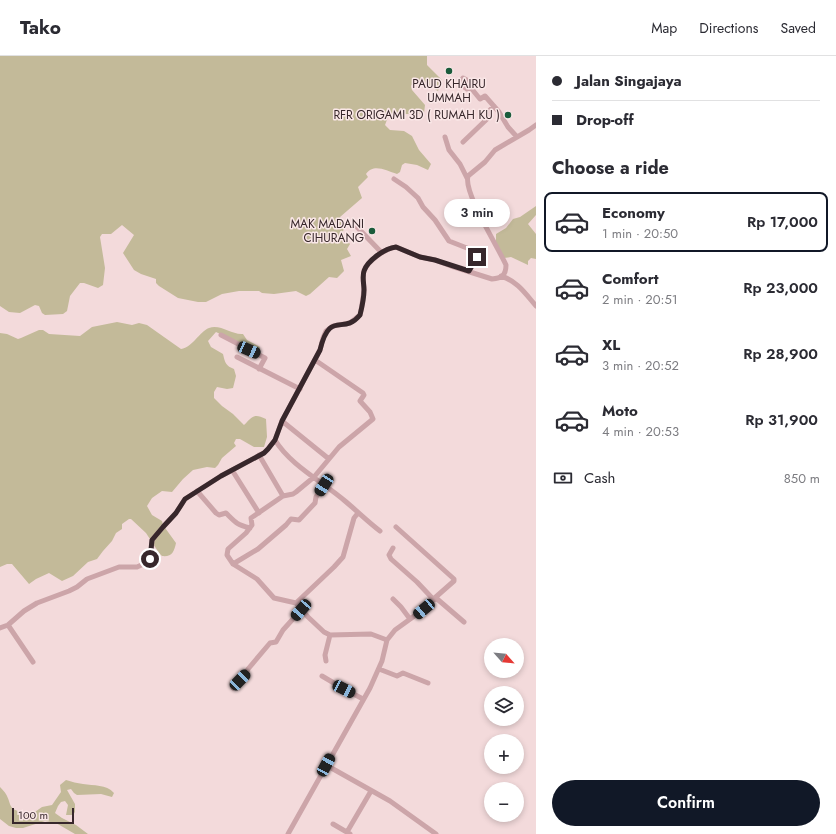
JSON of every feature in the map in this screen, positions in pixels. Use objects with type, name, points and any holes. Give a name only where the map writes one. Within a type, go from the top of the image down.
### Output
[{"type":"street","points":[[470,87],[480,99],[485,96],[517,137]]},
{"type":"street","points":[[463,142],[488,118],[488,112],[494,106]]},
{"type":"street","points":[[467,178],[485,162],[495,150],[536,125]]},
{"type":"street","points":[[0,628],[8,625],[30,607],[46,599],[69,591],[87,579],[119,567],[136,567],[148,562],[151,556],[152,540],[176,513],[185,499],[197,490],[267,450],[275,440],[282,421],[320,350],[324,334],[329,328],[350,323],[360,315],[364,289],[364,271],[372,260],[382,252],[396,247],[420,257],[435,260],[492,279],[501,276],[506,272],[506,265],[471,197],[467,184],[467,178],[460,164],[449,150],[445,137]]},
{"type":"street","points":[[394,179],[418,198],[428,213],[436,220],[450,242],[472,250],[480,260],[476,264],[473,264],[469,271]]},
{"type":"street","points":[[357,227],[382,252]]},
{"type":"street","points":[[501,276],[513,280],[536,306]]},
{"type":"street","points":[[220,335],[265,358],[259,369]]},
{"type":"street","points":[[237,357],[300,389]]},
{"type":"street","points":[[315,360],[364,395],[360,401],[367,408],[373,419],[339,447],[314,478],[293,494],[283,496],[251,519],[253,524],[228,549],[227,555],[233,564],[257,579],[274,598],[296,603],[319,629],[330,635],[371,634],[387,640]]},
{"type":"street","points":[[282,421],[329,459]]},
{"type":"street","points":[[275,440],[286,454],[314,478],[346,501],[380,531]]},
{"type":"street","points":[[258,455],[283,496]]},
{"type":"street","points":[[232,470],[258,513]]},
{"type":"street","points":[[233,564],[253,552],[278,533],[291,519],[298,521],[315,504],[316,497],[324,485]]},
{"type":"street","points":[[197,490],[216,514],[219,515],[226,513],[239,526],[250,528]]},
{"type":"street","points":[[296,603],[343,557],[354,518],[358,513]]},
{"type":"street","points":[[288,834],[379,669],[387,640],[395,630],[435,599],[454,580],[396,527]]},
{"type":"street","points":[[393,548],[389,555],[391,559],[435,599],[464,622]]},
{"type":"street","points":[[393,599],[410,619]]},
{"type":"street","points":[[233,688],[270,643],[276,642],[282,630],[301,610]]},
{"type":"street","points":[[8,625],[34,662]]},
{"type":"street","points":[[326,661],[325,655],[330,635]]},
{"type":"street","points":[[379,669],[397,676],[403,673],[428,683]]},
{"type":"street","points":[[322,676],[363,698]]},
{"type":"street","points":[[326,765],[390,801],[436,834]]},
{"type":"street","points":[[333,824],[349,833],[371,791]]},
{"type":"shaded area","points":[[0,56],[427,56],[427,65],[442,80],[438,91],[425,84],[413,83],[411,86],[412,90],[425,105],[424,113],[391,115],[388,117],[385,125],[390,130],[404,131],[412,136],[419,150],[431,164],[428,170],[417,165],[405,163],[402,165],[400,172],[397,174],[376,168],[366,174],[368,177],[358,187],[362,198],[340,217],[345,228],[341,234],[350,244],[347,249],[351,256],[341,260],[344,271],[337,278],[329,277],[306,296],[296,291],[274,294],[262,293],[259,291],[239,291],[222,294],[206,302],[178,298],[159,286],[156,283],[156,279],[134,270],[123,253],[134,235],[122,225],[111,234],[102,234],[100,237],[105,268],[103,285],[98,288],[80,283],[70,296],[67,311],[63,314],[45,315],[42,313],[39,306],[35,305],[20,313],[9,312],[0,306]]},
{"type":"shaded area","points":[[536,206],[536,215],[528,224],[536,234],[536,259],[531,258],[528,261],[528,265],[511,257],[504,258],[496,242],[496,234],[506,228],[513,219],[520,217]]},
{"type":"shaded area","points":[[117,322],[132,325],[139,323],[147,325],[181,349],[192,343],[205,330],[213,327],[243,334],[247,340],[260,347],[259,350],[255,351],[216,332],[208,341],[211,347],[223,354],[226,364],[234,369],[236,376],[233,388],[227,389],[217,387],[214,392],[214,398],[244,425],[254,416],[259,416],[266,419],[267,437],[264,447],[254,447],[240,439],[236,439],[234,443],[236,446],[222,458],[215,468],[207,467],[193,470],[172,492],[162,491],[152,498],[147,506],[152,515],[162,521],[163,525],[176,543],[170,555],[162,556],[146,533],[131,519],[129,519],[122,524],[122,529],[116,533],[112,541],[97,559],[88,562],[73,576],[62,581],[49,573],[29,584],[12,564],[7,564],[0,567],[0,333],[7,334],[18,339],[39,330],[43,330],[49,334],[80,336],[92,327]]},
{"type":"shaded area","points":[[66,780],[81,784],[104,787],[114,793],[112,797],[101,794],[77,795],[71,789],[67,790],[75,804],[75,812],[73,815],[66,815],[68,805],[65,801],[61,802],[55,813],[88,834],[75,834],[56,823],[45,821],[23,828],[16,828],[9,826],[0,819],[0,787],[8,797],[12,808],[32,814],[42,807],[52,805],[61,792],[60,785]]},
{"type":"place","name":"PAUD KHAIRU UMMAH","points":[[449,71]]},
{"type":"place","name":"RFR ORIGAMI 3D ( RUMAH KU )","points":[[508,115]]},
{"type":"place","name":"MAK MADANI CIHURANG","points":[[372,231]]},
{"type":"route","points":[[150,559],[152,540],[176,513],[185,499],[221,476],[264,453],[270,447],[275,440],[282,421],[308,375],[320,350],[326,331],[333,326],[350,323],[360,315],[364,289],[363,275],[364,271],[372,260],[382,252],[396,247],[420,257],[435,260],[469,271],[473,264],[479,262],[480,260],[477,257]]}]
